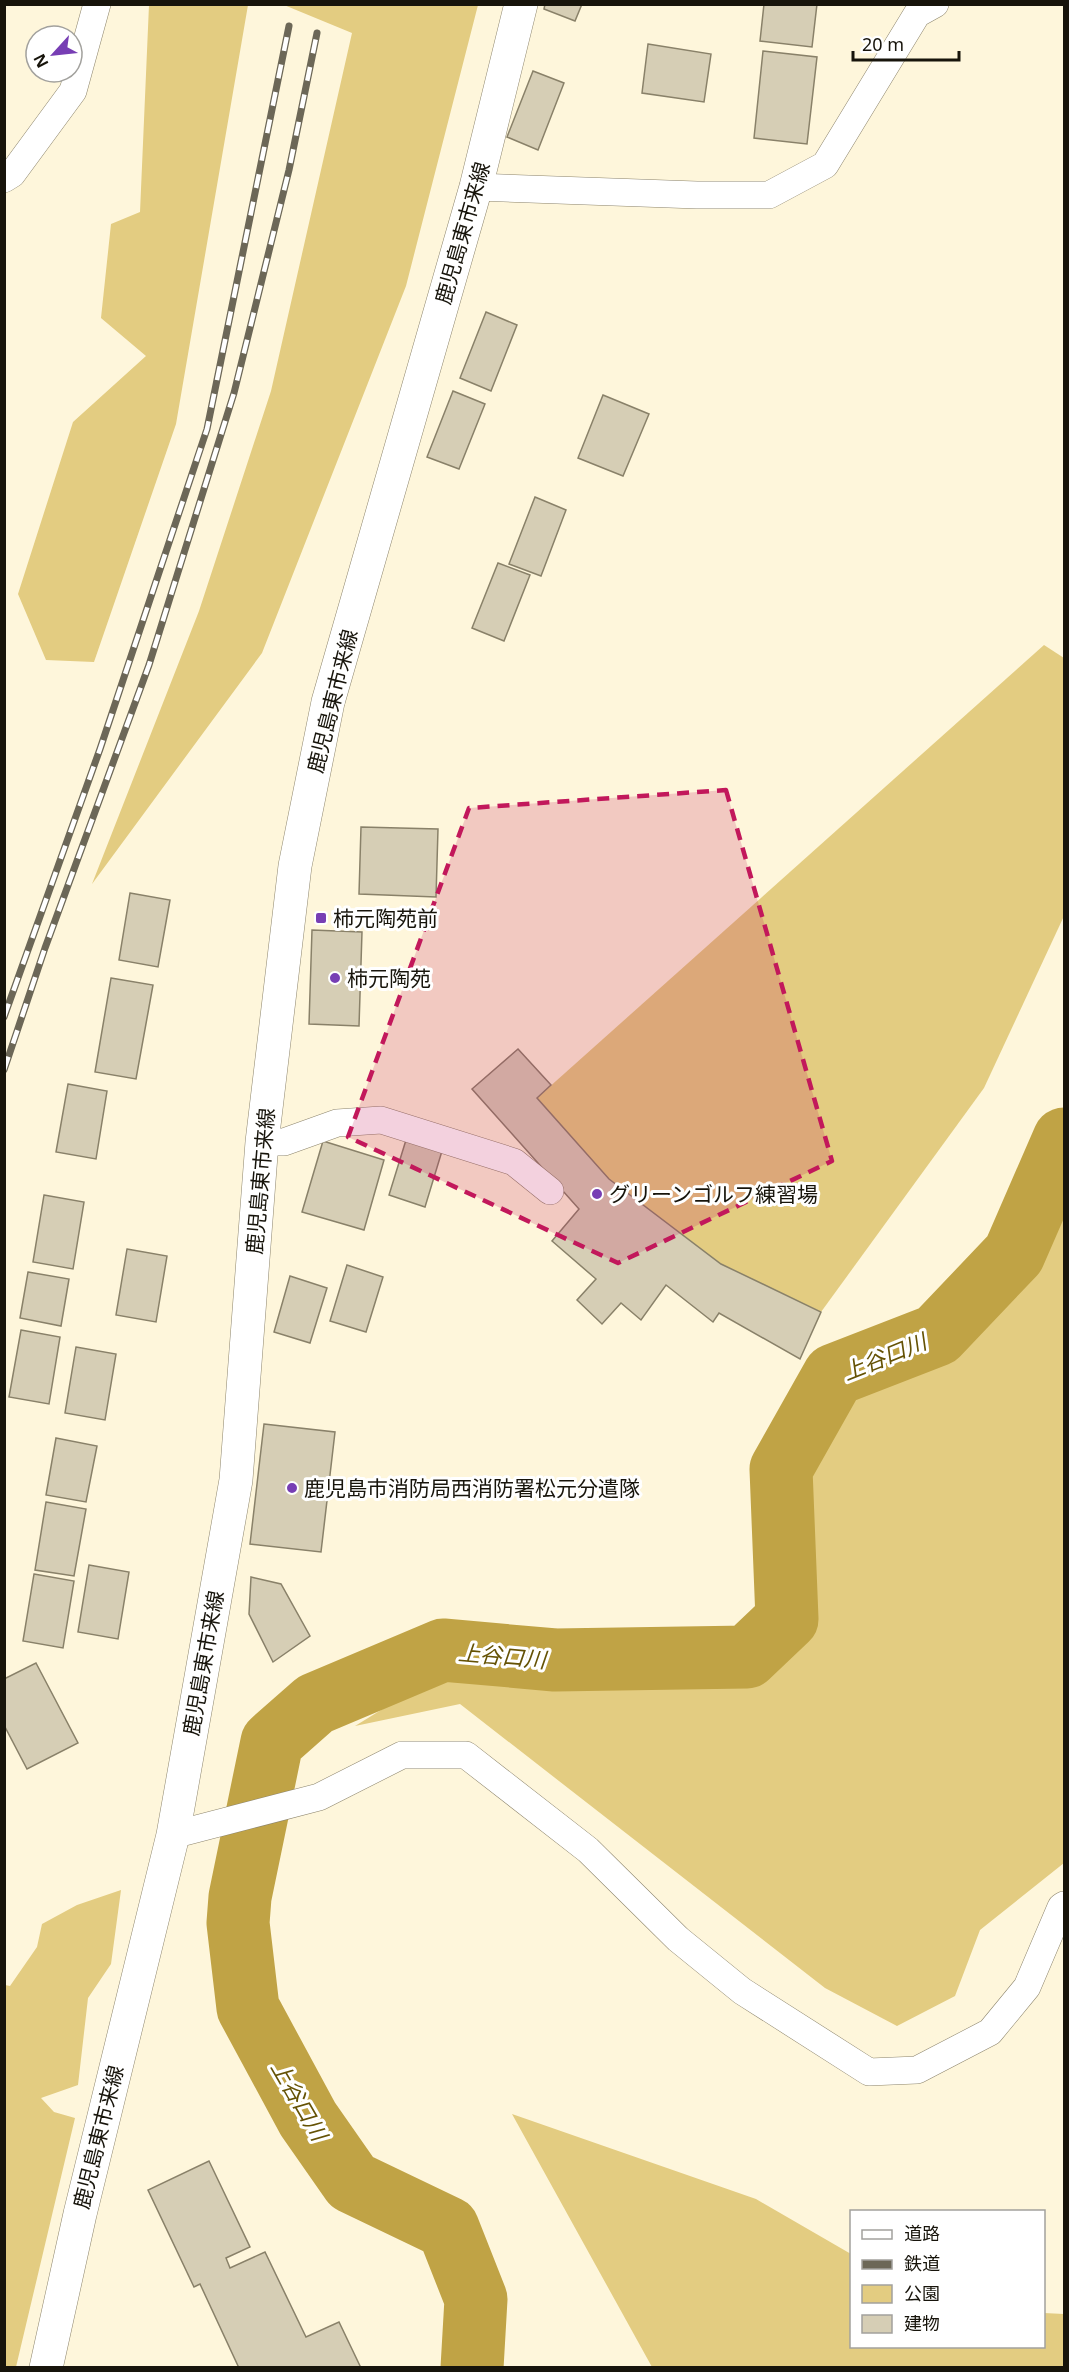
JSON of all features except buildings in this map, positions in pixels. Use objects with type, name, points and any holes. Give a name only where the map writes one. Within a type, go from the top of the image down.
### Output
[{"type":"main road","name":"鹿児島東市来線","points":[[46,2367],[82,2203],[173,1835],[236,1480],[262,1142],[295,866],[328,702],[476,187],[521,4]]},
{"type":"street","points":[[4,179],[12,174],[73,91],[97,4]]},
{"type":"street","points":[[476,187],[697,195],[769,195],[825,165],[917,14],[935,4]]},
{"type":"street","points":[[262,1142],[284,1142],[337,1123],[381,1120],[514,1162],[550,1191]]},
{"type":"street","points":[[173,1835],[319,1797],[402,1755],[466,1755],[588,1850],[678,1939],[742,1991],[869,2072],[917,2070],[990,2032],[1027,1987],[1061,1907],[1065,1905]]},
{"type":"highlighted area","points":[[726,790],[832,1161],[618,1263],[348,1137],[469,808]]},
{"type":"green space","points":[[149,5],[248,5],[176,424],[94,662],[46,660],[18,594],[73,422],[146,356],[101,318],[111,224],[140,212]]},
{"type":"green space","points":[[284,5],[478,5],[406,286],[262,653],[92,884],[199,611],[271,391],[352,33]]},
{"type":"green space","points":[[1044,645],[1064,658],[1064,916],[984,1088],[821,1312],[721,1264],[609,1179],[537,1098]]},
{"type":"green space","points":[[1064,1200],[1064,1863],[980,1930],[955,1996],[897,2026],[825,1988],[460,1704],[355,1726],[443,1672],[758,1679],[803,1632],[797,1477],[842,1400],[950,1350],[1038,1263]]},
{"type":"green space","points":[[121,1890],[111,1964],[88,1998],[78,2085],[41,2098],[54,2112],[75,2118],[16,2367],[5,2367],[5,1985],[10,1986],[37,1947],[42,1924],[77,1905]]},
{"type":"green space","points":[[512,2114],[756,2199],[850,2253],[850,2348],[1045,2348],[1045,2313],[1064,2314],[1064,2367],[652,2367]]},
{"type":"waterway","name":"上谷口川","points":[[472,2368],[476,2299],[448,2228],[352,2182],[308,2119],[248,2008],[238,1923],[240,1897],[272,1742],[315,1704],[443,1650],[555,1660],[747,1657],[787,1619],[781,1469],[834,1375],[937,1335],[1014,1254],[1064,1139]]},
{"type":"railway","points":[[4,1017],[100,749],[207,429],[289,26]]},
{"type":"railway","points":[[4,1070],[45,948],[149,665],[234,393],[289,170],[317,33]]},
{"type":"place","name":"柿元陶苑前","points":[[321,918]]},
{"type":"place","name":"柿元陶苑","points":[[335,978]]},
{"type":"place","name":"グリーンゴルフ練習場","points":[[597,1194]]},
{"type":"place","name":"鹿児島市消防局西消防署松元分遣隊","points":[[292,1488]]}]
